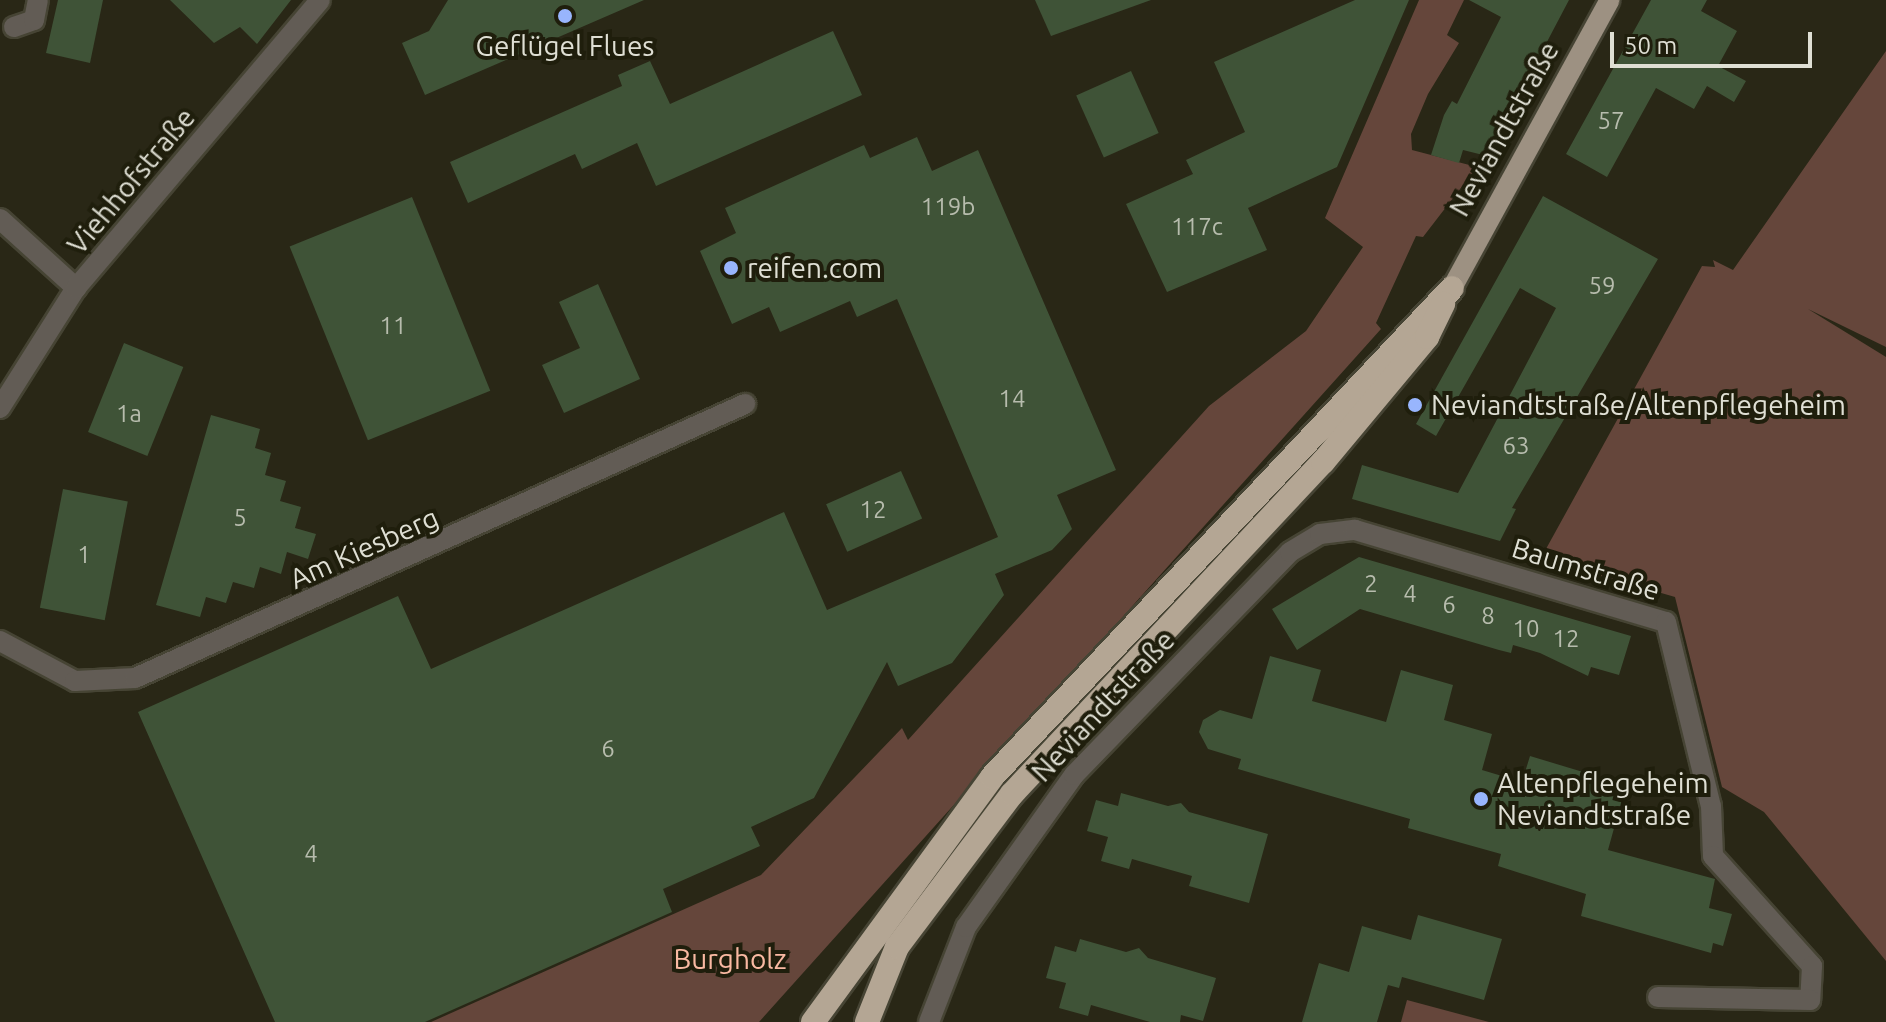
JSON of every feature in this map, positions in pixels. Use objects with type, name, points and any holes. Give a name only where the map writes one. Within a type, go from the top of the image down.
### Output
[{"type":"highway","points":[[848,1022],[897,947],[1012,794],[1400,372],[1427,337],[1452,288]]},
{"type":"highway","points":[[813,1022],[992,777],[1452,288]]},
{"type":"highway","points":[[867,1022],[897,947]]},
{"type":"highway","points":[[794,1022],[839,984]]},
{"type":"main road","name":"Neviandtstraße","points":[[1452,288],[1610,0]]},
{"type":"street","points":[[14,27],[34,20],[38,0]]},
{"type":"street","name":"Viehhofstraße","points":[[0,408],[76,288],[320,0]]},
{"type":"street","points":[[0,219],[76,288]]},
{"type":"street","name":"Am Kiesberg","points":[[0,641],[75,681],[135,678],[745,404]]},
{"type":"street","name":"Baumstraße","points":[[1355,530],[1666,622],[1711,806],[1713,856],[1812,966],[1810,1000],[1658,997]]},
{"type":"street","name":"Neviandtstraße","points":[[929,1022],[966,927],[1074,775],[1290,552],[1320,534],[1355,530]]},
{"type":"green space","name":"Burgholz","points":[[1419,0],[1464,0],[1447,35],[1459,43],[1428,94],[1411,134],[1412,150],[1477,167],[1423,237],[1416,236],[1376,323],[1381,329],[759,1022],[431,1022],[761,875],[902,728],[908,740],[1209,406],[1306,331],[1363,247],[1325,218]]},
{"type":"green space","points":[[1886,51],[1886,347],[1808,309],[1886,357],[1886,961],[1764,812],[1722,787],[1675,597],[1541,558],[1702,266],[1715,267],[1713,260],[1733,270]]},
{"type":"green space","points":[[1407,1000],[1489,1022],[1401,1022]]},
{"type":"building","points":[[58,0],[103,0],[90,63],[46,53]]},
{"type":"building","points":[[170,0],[291,0],[257,44],[240,27],[214,43]]},
{"type":"building","points":[[448,0],[644,0],[425,95],[402,43],[429,31]]},
{"type":"building","points":[[1035,0],[1151,0],[1051,36]]},
{"type":"building","points":[[1355,0],[1409,0],[1337,167],[1248,208],[1267,250],[1167,292],[1126,204],[1193,174],[1186,160],[1245,132],[1214,62]]},
{"type":"building","points":[[1469,0],[1569,0],[1487,156],[1463,150],[1459,163],[1431,155],[1444,115],[1452,101],[1457,104],[1501,17]]},
{"type":"building","points":[[1651,0],[1707,0],[1701,11],[1737,31],[1718,66],[1746,81],[1734,102],[1707,86],[1694,109],[1656,88],[1607,177],[1566,154]]},
{"type":"building","points":[[833,31],[862,95],[656,186],[637,143],[582,169],[575,154],[468,203],[450,162],[622,86],[618,75],[650,61],[670,104]]},
{"type":"building","points":[[1131,71],[1159,133],[1104,158],[1076,95]]},
{"type":"building","points":[[917,137],[932,171],[978,150],[1116,470],[1057,495],[1072,529],[1052,550],[995,574],[1004,595],[952,663],[898,686],[887,662],[814,798],[751,827],[760,846],[663,889],[672,912],[425,1022],[275,1022],[138,712],[398,596],[431,669],[784,512],[827,610],[998,537],[897,299],[857,317],[850,301],[780,332],[769,307],[732,324],[700,251],[736,233],[725,208],[864,145],[870,158]]},
{"type":"building","points":[[1543,196],[1658,259],[1512,508],[1516,509],[1500,541],[1352,499],[1362,465],[1458,493],[1556,308],[1520,288],[1436,436],[1416,424]]},
{"type":"building","points":[[412,197],[490,391],[368,440],[290,246]]},
{"type":"building","points":[[598,284],[640,379],[564,413],[542,365],[580,348],[559,302]]},
{"type":"building","points":[[124,343],[183,367],[147,456],[88,432]]},
{"type":"building","points":[[211,415],[260,429],[255,448],[271,453],[265,475],[286,481],[280,501],[301,507],[295,528],[316,534],[308,559],[287,552],[281,574],[260,567],[254,588],[233,582],[226,603],[206,597],[200,617],[156,605]]},
{"type":"building","points":[[901,471],[922,519],[847,552],[826,504]]},
{"type":"building","points":[[63,489],[128,502],[105,620],[40,608]]},
{"type":"building","points":[[1359,557],[1631,636],[1619,675],[1591,667],[1588,676],[1540,653],[1513,645],[1511,653],[1360,609],[1297,650],[1272,609]]},
{"type":"building","name":"Altenpflegeheim Neviandtstraße","points":[[1270,656],[1321,670],[1312,701],[1386,722],[1401,670],[1453,685],[1444,720],[1492,734],[1482,770],[1522,782],[1530,756],[1626,785],[1608,850],[1715,879],[1709,908],[1732,914],[1723,946],[1713,943],[1711,953],[1581,916],[1586,894],[1498,866],[1501,854],[1408,828],[1410,819],[1238,769],[1241,759],[1208,749],[1199,732],[1203,720],[1220,710],[1252,719]]},
{"type":"building","points":[[1121,793],[1168,806],[1181,803],[1189,812],[1268,834],[1249,903],[1189,886],[1192,876],[1132,859],[1129,869],[1101,861],[1108,837],[1087,831],[1096,800],[1118,806]]},
{"type":"building","points":[[1418,915],[1502,939],[1484,1000],[1402,977],[1399,988],[1388,985],[1377,1022],[1302,1022],[1319,963],[1349,972],[1362,926],[1411,940]]},
{"type":"building","points":[[1080,939],[1126,952],[1139,948],[1148,958],[1216,978],[1203,1021],[1181,1015],[1180,1022],[1150,1022],[1091,1005],[1088,1016],[1059,1008],[1066,983],[1046,978],[1055,946],[1076,952]]},
{"type":"place","name":"Geflügel Flues","points":[[565,16]]},
{"type":"place","name":"reifen.com","points":[[731,268]]},
{"type":"place","name":"Neviandtstraße/Altenpflegeheim","points":[[1415,405]]},
{"type":"place","name":"Altenpflegeheim Neviandtstraße","points":[[1481,799]]}]
